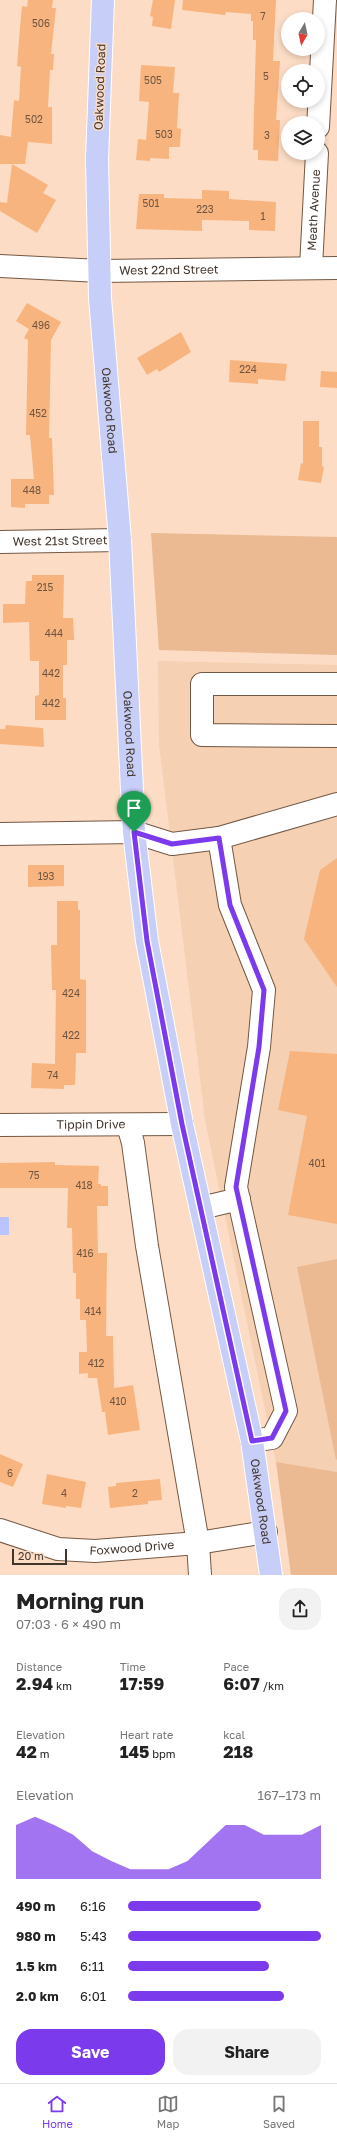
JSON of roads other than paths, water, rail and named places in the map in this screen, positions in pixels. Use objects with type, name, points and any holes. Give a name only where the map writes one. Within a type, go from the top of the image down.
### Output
[{"type":"main road","name":"Oakwood Road","points":[[103,0],[97,159],[100,271],[120,540],[134,832],[147,941],[182,1124],[252,1441],[271,1575]]},
{"type":"street","points":[[319,116],[325,0]]},
{"type":"street","name":"Meath Avenue","points":[[311,267],[317,160]]},
{"type":"street","name":"West 22nd Street","points":[[0,266],[100,271],[311,267],[337,268]]},
{"type":"street","name":"West 21st Street","points":[[0,542],[120,540]]},
{"type":"street","points":[[337,684],[202,684],[202,735],[337,736]]},
{"type":"street","points":[[0,834],[134,832],[172,844],[219,838],[337,804]]},
{"type":"street","points":[[219,838],[230,905],[264,990],[259,1047],[236,1187],[286,1411],[272,1438],[252,1441]]},
{"type":"street","name":"Tippin Drive","points":[[0,1125],[182,1124]]},
{"type":"street","points":[[128,1125],[133,1143],[147,1246],[198,1543],[200,1575]]},
{"type":"street","points":[[201,1208],[238,1199]]},
{"type":"street","name":"Foxwood Drive","points":[[0,1530],[58,1549],[96,1551],[198,1543],[266,1532]]},
{"type":"water","points":[[0,1217],[9,1217],[9,1235],[0,1235]]}]
